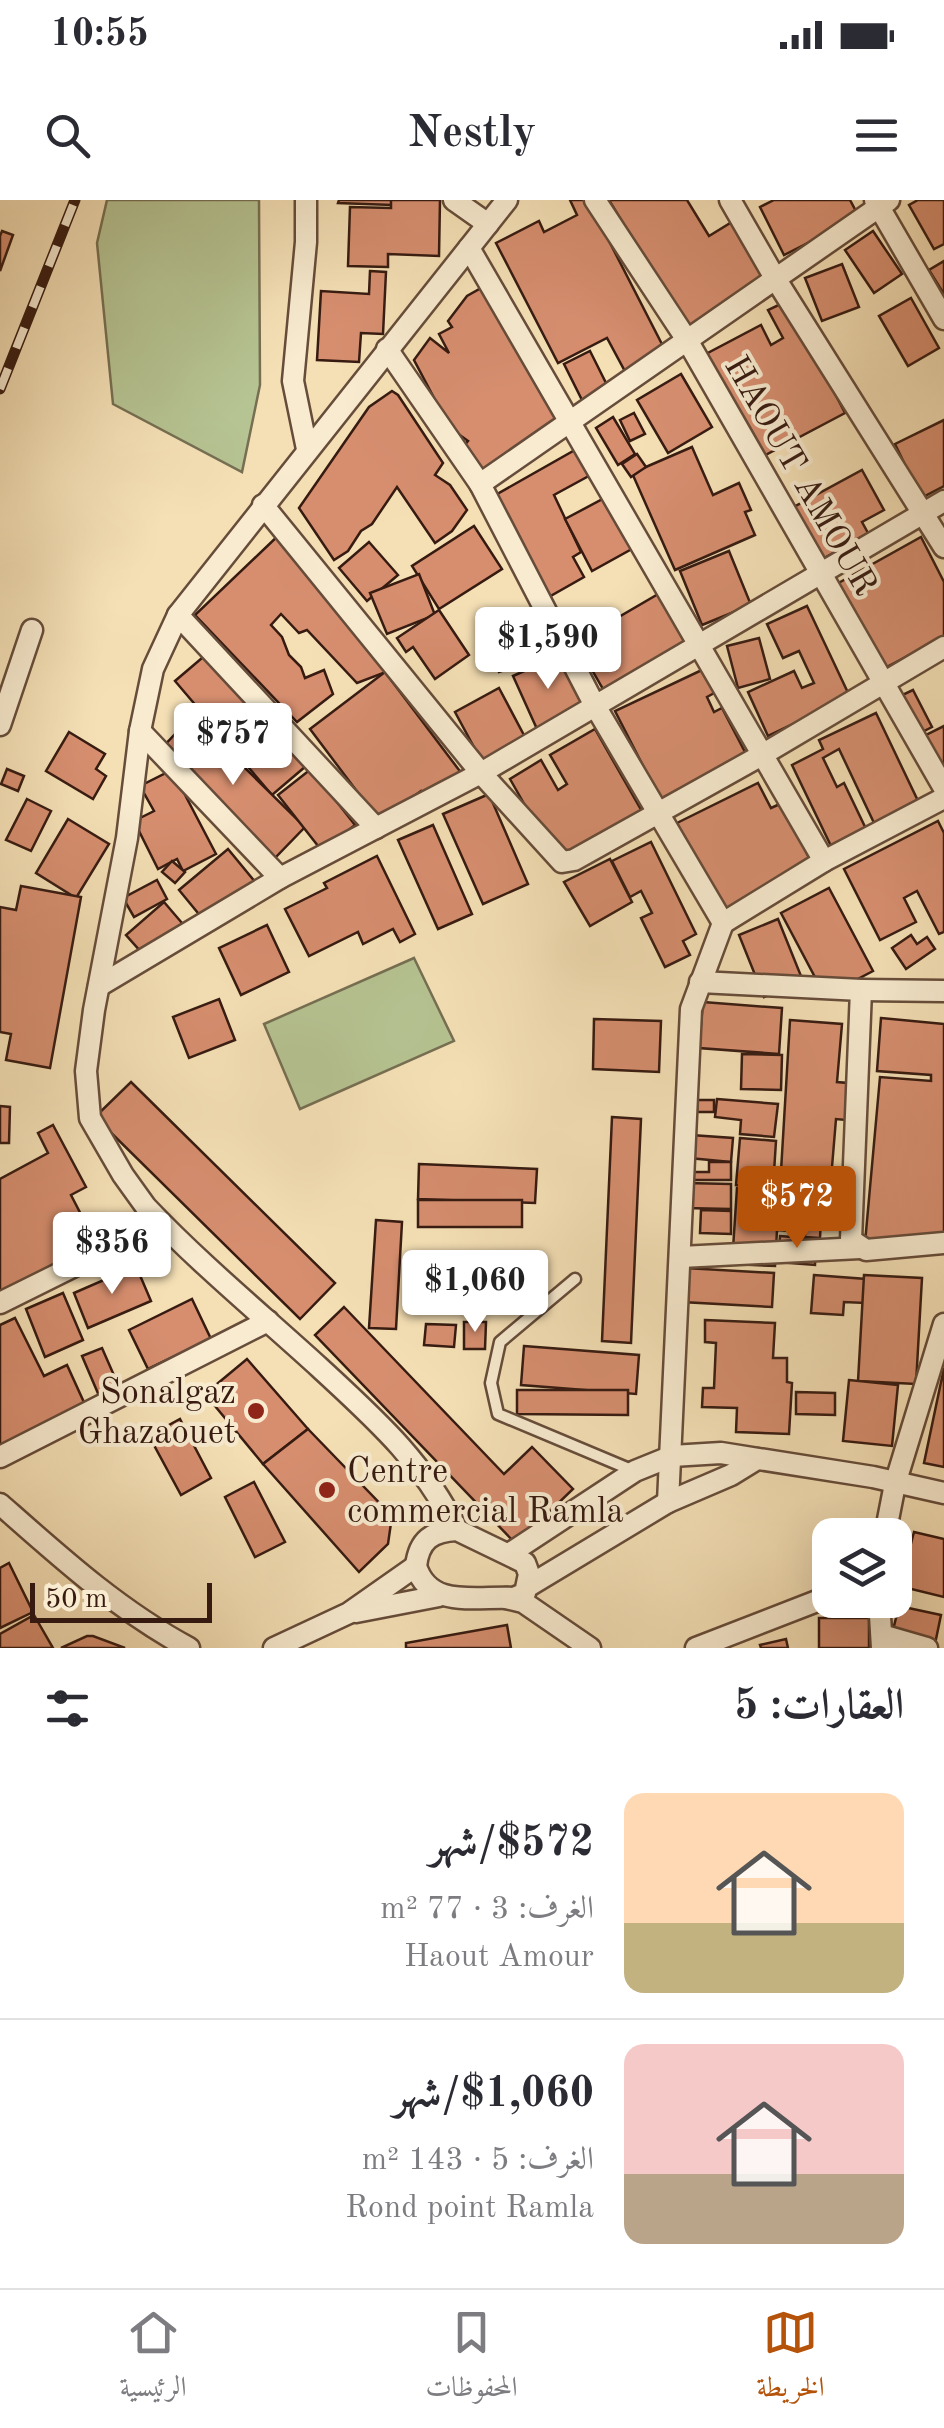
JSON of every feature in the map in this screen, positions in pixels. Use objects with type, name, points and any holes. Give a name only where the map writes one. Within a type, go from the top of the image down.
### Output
[{"type":"street","points":[[306,200],[293,382],[307,449]]},
{"type":"street","points":[[454,200],[488,224]]},
{"type":"street","points":[[457,1530],[438,1491],[420,1467],[360,1404],[161,1222],[123,1175],[90,1118],[86,1071],[98,986],[128,838],[140,732],[153,669],[178,615],[507,200]]},
{"type":"street","name":"HAOUT AMOUR","points":[[595,200],[687,340],[944,788]]},
{"type":"street","points":[[730,200],[774,278],[944,547]]},
{"type":"street","points":[[480,484],[881,202],[944,319]]},
{"type":"street","points":[[469,248],[824,861]]},
{"type":"street","points":[[387,350],[480,484],[594,704],[723,924]]},
{"type":"street","points":[[98,986],[280,878],[481,773],[944,501]]},
{"type":"street","points":[[263,505],[481,773],[562,862],[574,860],[762,755],[944,647]]},
{"type":"street","points":[[178,615],[376,828]]},
{"type":"street","points":[[0,725],[32,630]]},
{"type":"street","points":[[140,732],[280,878]]},
{"type":"street","points":[[668,1502],[691,1009],[700,982],[723,924],[824,861],[944,798]]},
{"type":"street","points":[[700,982],[944,991]]},
{"type":"street","points":[[860,1248],[850,1234],[861,990]]},
{"type":"street","points":[[0,1303],[161,1222]]},
{"type":"street","points":[[681,1257],[944,1243]]},
{"type":"street","points":[[0,1457],[268,1321]]},
{"type":"street","points":[[888,1518],[944,1324]]},
{"type":"street","points":[[509,1554],[635,1471],[672,1456],[721,1454],[944,1492]]},
{"type":"street","points":[[350,1614],[439,1596],[518,1596],[668,1502],[757,1459]]},
{"type":"street","points":[[0,1504],[94,1585],[157,1631],[188,1648]]},
{"type":"street","points":[[439,1596],[427,1589],[416,1566],[418,1554],[431,1534],[457,1530],[509,1554],[528,1568],[518,1596]]},
{"type":"street","points":[[281,1646],[350,1614],[416,1566]]},
{"type":"street","points":[[518,1596],[590,1648]]},
{"type":"street","points":[[696,1648],[812,1603]]},
{"type":"street","points":[[882,1642],[926,1648]]},
{"type":"lane","points":[[575,1279],[500,1342],[491,1383],[498,1414],[635,1471]]},
{"type":"green space","points":[[107,200],[259,200],[260,385],[242,472],[113,404],[97,243]]},
{"type":"green space","points":[[414,958],[454,1041],[300,1109],[264,1024]]},
{"type":"building","points":[[391,200],[440,200],[439,256],[388,254],[388,267],[348,266],[350,207],[391,208]]},
{"type":"building","points":[[392,200],[392,205],[338,203]]},
{"type":"building","points":[[570,200],[588,200],[667,354],[627,375],[607,338],[558,363],[496,243],[539,221],[544,232],[577,215]]},
{"type":"building","points":[[609,200],[687,200],[709,236],[740,217],[775,275],[687,329]]},
{"type":"building","points":[[774,200],[850,200],[859,217],[784,255],[760,207]]},
{"type":"building","points":[[918,200],[944,200],[944,244],[934,249],[909,205]]},
{"type":"building","points":[[2,231],[13,235],[0,271],[0,236]]},
{"type":"building","points":[[873,231],[902,274],[874,293],[845,250]]},
{"type":"building","points":[[944,261],[944,294],[929,270]]},
{"type":"building","points":[[842,264],[859,307],[822,321],[805,278]]},
{"type":"building","points":[[370,271],[386,272],[383,334],[361,333],[359,362],[317,360],[321,291],[369,294]]},
{"type":"building","points":[[483,287],[570,424],[477,474],[463,447],[468,441],[450,428],[414,360],[430,338],[449,353],[439,334],[452,327],[448,321],[467,296]]},
{"type":"building","points":[[911,298],[939,348],[908,366],[879,316]]},
{"type":"building","points":[[787,301],[845,413],[758,459],[704,355],[761,325],[771,345],[783,338],[768,310]]},
{"type":"building","points":[[590,351],[610,391],[584,404],[564,364]]},
{"type":"building","points":[[681,374],[712,427],[668,453],[637,400]]},
{"type":"building","points":[[392,391],[443,463],[435,475],[450,485],[467,510],[452,531],[435,543],[397,487],[372,524],[361,531],[348,551],[334,560],[299,508],[369,407]]},
{"type":"building","points":[[634,413],[645,434],[630,441],[620,420]]},
{"type":"building","points":[[613,417],[635,454],[618,465],[596,428]]},
{"type":"building","points":[[944,420],[944,486],[921,498],[895,444]]},
{"type":"building","points":[[582,446],[596,472],[554,495],[581,552],[573,557],[584,577],[547,598],[492,497]]},
{"type":"building","points":[[692,447],[713,495],[739,483],[751,510],[745,512],[755,535],[675,570],[632,473]]},
{"type":"building","points":[[637,454],[646,467],[631,477],[622,464]]},
{"type":"building","points":[[862,470],[884,510],[862,522],[868,533],[819,561],[790,509]]},
{"type":"building","points":[[612,494],[639,545],[592,571],[565,519]]},
{"type":"building","points":[[474,526],[502,569],[439,609],[412,566]]},
{"type":"building","points":[[282,532],[386,672],[357,683],[307,630],[299,633],[281,614],[271,625],[282,637],[289,655],[305,678],[324,670],[333,694],[297,722],[195,615]]},
{"type":"building","points":[[921,537],[944,582],[944,637],[879,671],[835,585]]},
{"type":"building","points":[[369,542],[398,575],[367,601],[339,568]]},
{"type":"building","points":[[729,551],[751,605],[702,625],[680,571]]},
{"type":"building","points":[[419,574],[435,615],[387,634],[370,593]]},
{"type":"building","points":[[660,593],[687,641],[603,689],[576,642]]},
{"type":"building","points":[[807,606],[850,697],[768,736],[748,692],[794,671],[802,688],[814,683],[799,651],[783,658],[767,624]]},
{"type":"building","points":[[439,610],[469,655],[435,679],[413,647],[406,652],[397,638]]},
{"type":"building","points":[[759,638],[770,679],[738,688],[727,646]]},
{"type":"building","points":[[510,647],[517,666],[499,672],[493,653]]},
{"type":"building","points":[[209,652],[306,766],[272,795],[175,681]]},
{"type":"building","points":[[560,655],[584,708],[537,729],[513,676]]},
{"type":"building","points":[[704,669],[716,692],[707,697],[714,712],[722,708],[746,754],[660,799],[615,711]]},
{"type":"building","points":[[385,672],[462,774],[428,800],[421,791],[380,822],[310,729]]},
{"type":"building","points":[[499,688],[526,739],[482,762],[455,712]]},
{"type":"building","points":[[913,690],[932,727],[918,734],[898,697]]},
{"type":"building","points":[[876,713],[919,803],[875,825],[839,749],[823,758],[837,787],[844,783],[867,831],[832,848],[792,765],[823,749],[819,740]]},
{"type":"building","points":[[192,716],[305,827],[273,860],[161,749]]},
{"type":"building","points":[[944,726],[944,780],[918,739]]},
{"type":"building","points":[[595,729],[644,815],[559,865],[510,779],[541,760],[558,790],[567,784],[550,755]]},
{"type":"building","points":[[69,732],[105,754],[96,769],[106,776],[93,799],[46,771]]},
{"type":"building","points":[[7,769],[24,776],[18,791],[1,784]]},
{"type":"building","points":[[311,769],[355,825],[322,851],[278,795]]},
{"type":"building","points":[[172,770],[216,854],[183,871],[177,859],[158,869],[134,821],[154,811],[140,786]]},
{"type":"building","points":[[758,783],[771,808],[782,803],[815,870],[723,915],[677,823]]},
{"type":"building","points":[[489,794],[528,884],[483,904],[443,814]]},
{"type":"building","points":[[27,799],[51,811],[31,851],[6,840]]},
{"type":"building","points":[[68,819],[109,844],[76,898],[36,873]]},
{"type":"building","points":[[938,821],[944,833],[944,932],[939,934],[917,891],[904,898],[916,922],[880,940],[844,869]]},
{"type":"building","points":[[433,825],[472,914],[438,929],[398,840]]},
{"type":"building","points":[[651,842],[696,934],[683,941],[690,955],[665,967],[641,918],[652,913],[641,891],[630,897],[612,861]]},
{"type":"building","points":[[228,849],[256,883],[207,924],[179,890]]},
{"type":"building","points":[[377,856],[415,934],[400,942],[393,929],[363,944],[358,932],[309,956],[285,909],[327,888],[324,883]]},
{"type":"building","points":[[610,859],[632,902],[590,926],[564,882]]},
{"type":"building","points":[[172,861],[185,872],[175,883],[162,872]]},
{"type":"building","points":[[157,880],[167,899],[134,917],[123,898]]},
{"type":"building","points":[[21,886],[81,897],[50,1068],[6,1060],[11,1034],[0,1032],[0,907],[16,910]]},
{"type":"building","points":[[829,888],[873,971],[825,996],[781,913]]},
{"type":"building","points":[[164,902],[188,930],[150,962],[126,935]]},
{"type":"building","points":[[778,919],[803,981],[764,997],[739,935]]},
{"type":"building","points":[[267,925],[289,972],[241,995],[219,948]]},
{"type":"building","points":[[911,935],[917,944],[927,937],[935,949],[906,969],[892,948]]},
{"type":"building","points":[[219,999],[235,1040],[189,1058],[173,1017]]},
{"type":"building","points":[[703,1002],[782,1008],[779,1054],[699,1048]]},
{"type":"building","points":[[881,1018],[944,1024],[944,1250],[865,1243],[880,1077],[931,1081],[931,1075],[877,1071]]},
{"type":"building","points":[[594,1019],[661,1021],[659,1072],[593,1069]]},
{"type":"building","points":[[790,1020],[842,1024],[837,1082],[860,1084],[857,1121],[836,1119],[830,1191],[816,1190],[817,1174],[805,1173],[803,1190],[780,1188]]},
{"type":"building","points":[[742,1054],[782,1055],[781,1090],[741,1089]]},
{"type":"building","points":[[131,1082],[335,1283],[300,1319],[95,1117]]},
{"type":"building","points":[[717,1099],[778,1104],[774,1137],[740,1134],[741,1120],[715,1117]]},
{"type":"building","points":[[697,1100],[714,1100],[714,1112],[697,1112]]},
{"type":"building","points":[[0,1106],[10,1107],[9,1143],[0,1143]]},
{"type":"building","points":[[612,1117],[641,1119],[631,1343],[602,1341]]},
{"type":"building","points":[[53,1125],[86,1187],[71,1195],[89,1230],[73,1238],[81,1253],[0,1296],[0,1179],[48,1153],[38,1133]]},
{"type":"building","points":[[691,1135],[733,1138],[731,1162],[689,1158]]},
{"type":"building","points":[[740,1138],[776,1141],[773,1188],[736,1185]]},
{"type":"building","points":[[709,1162],[731,1162],[731,1180],[691,1180],[691,1172],[709,1172]]},
{"type":"building","points":[[419,1164],[537,1169],[535,1203],[418,1199]]},
{"type":"building","points":[[685,1183],[731,1184],[731,1209],[684,1208]]},
{"type":"building","points":[[737,1188],[779,1189],[779,1198],[822,1201],[820,1238],[805,1237],[805,1232],[777,1230],[775,1266],[732,1264]]},
{"type":"building","points":[[418,1200],[522,1200],[522,1227],[418,1227]]},
{"type":"building","points":[[701,1210],[731,1211],[731,1234],[700,1233]]},
{"type":"building","points":[[376,1220],[402,1222],[396,1329],[369,1328]]},
{"type":"building","points":[[780,1236],[816,1239],[815,1265],[778,1262]]},
{"type":"building","points":[[136,1266],[151,1301],[88,1328],[74,1293]]},
{"type":"building","points":[[685,1268],[774,1273],[772,1307],[682,1302]]},
{"type":"building","points":[[814,1275],[866,1279],[865,1303],[844,1302],[843,1315],[811,1313]]},
{"type":"building","points":[[864,1275],[922,1278],[916,1384],[858,1381]]},
{"type":"building","points":[[63,1293],[83,1340],[45,1357],[26,1309]]},
{"type":"building","points":[[192,1299],[211,1339],[148,1369],[129,1330]]},
{"type":"building","points":[[344,1307],[504,1474],[532,1447],[573,1489],[516,1544],[315,1335]]},
{"type":"building","points":[[15,1318],[44,1376],[67,1365],[87,1409],[0,1451],[0,1325]]},
{"type":"building","points":[[705,1320],[775,1323],[773,1358],[787,1358],[787,1382],[792,1383],[789,1434],[736,1432],[737,1408],[702,1407],[703,1388],[714,1388],[716,1343],[705,1342]]},
{"type":"building","points":[[464,1322],[486,1322],[485,1349],[464,1349]]},
{"type":"building","points":[[426,1324],[456,1325],[454,1347],[424,1345]]},
{"type":"building","points":[[524,1346],[639,1355],[636,1394],[521,1385]]},
{"type":"building","points":[[102,1348],[120,1389],[100,1398],[82,1356]]},
{"type":"building","name":"Sonalgaz Ghazaouet","points":[[247,1359],[308,1429],[263,1464],[205,1394]]},
{"type":"building","points":[[944,1368],[944,1467],[924,1463]]},
{"type":"building","points":[[849,1380],[898,1385],[892,1446],[843,1441]]},
{"type":"building","points":[[517,1390],[628,1390],[628,1415],[517,1414]]},
{"type":"building","points":[[796,1392],[835,1393],[835,1415],[796,1414]]},
{"type":"building","points":[[180,1419],[211,1478],[181,1495],[149,1436]]},
{"type":"building","name":"Centre commercial Ramla","points":[[308,1429],[392,1516],[388,1544],[359,1572],[263,1464]]},
{"type":"building","points":[[254,1482],[285,1542],[255,1557],[225,1497]]},
{"type":"building","points":[[914,1532],[944,1539],[944,1597],[912,1589]]},
{"type":"building","points":[[9,1563],[33,1612],[0,1628],[0,1568]]},
{"type":"building","points":[[912,1609],[941,1615],[935,1644],[892,1634],[896,1618],[912,1618]]},
{"type":"building","points":[[34,1615],[53,1648],[0,1648],[0,1634]]},
{"type":"building","points":[[819,1618],[869,1618],[869,1648],[819,1648]]},
{"type":"building","points":[[507,1625],[511,1648],[406,1648],[406,1643]]},
{"type":"building","points":[[93,1636],[125,1648],[61,1648]]},
{"type":"building","points":[[786,1639],[788,1648],[760,1645]]},
{"type":"railway","points":[[0,389],[75,200]]},
{"type":"place","name":"Sonalgaz Ghazaouet","points":[[256,1411]]},
{"type":"place","name":"Centre commercial Ramla","points":[[327,1490]]}]
